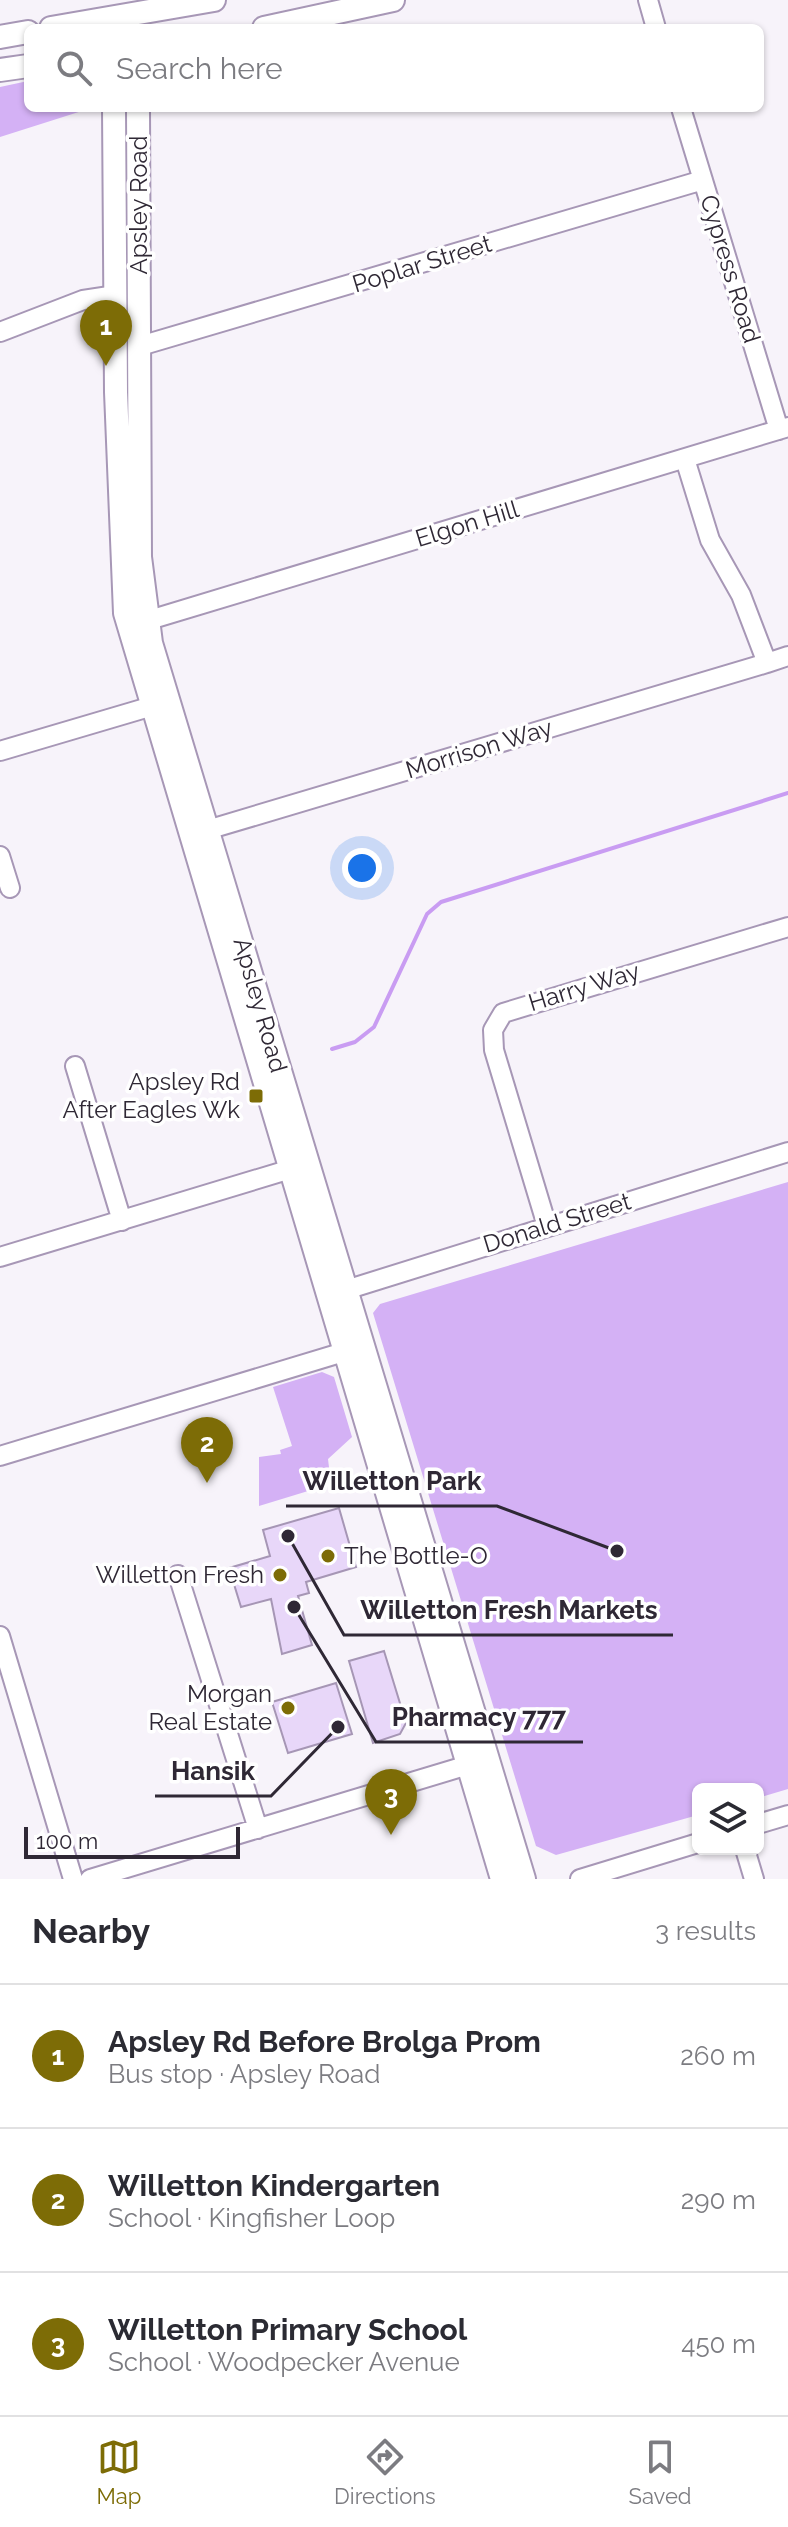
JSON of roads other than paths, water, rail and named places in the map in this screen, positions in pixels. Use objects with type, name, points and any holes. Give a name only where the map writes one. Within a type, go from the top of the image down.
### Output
[{"type":"main road","points":[[98,24],[121,22],[214,0]]},
{"type":"main road","points":[[282,24],[393,0]]},
{"type":"main road","points":[[0,37],[24,33]]},
{"type":"main road","points":[[0,70],[24,67]]},
{"type":"main road","name":"Apsley Road","points":[[114,112],[122,585],[131,639],[160,704],[478,1762],[524,1879]]},
{"type":"main road","name":"Apsley Road","points":[[139,113],[140,557],[146,621],[160,704]]},
{"type":"main road","name":"Apsley Road","points":[[478,1762],[502,1879]]},
{"type":"street","points":[[648,0],[655,24]]},
{"type":"street","name":"Cypress Road","points":[[682,112],[784,429]]},
{"type":"street","name":"Poplar Street","points":[[140,346],[703,180]]},
{"type":"street","points":[[0,332],[83,300],[116,295]]},
{"type":"street","name":"Elgon Hill","points":[[146,621],[784,429]]},
{"type":"street","points":[[685,459],[710,540],[741,595],[767,663]]},
{"type":"street","name":"Morrison Way","points":[[199,833],[788,656]]},
{"type":"street","points":[[0,751],[160,704]]},
{"type":"street","points":[[0,856],[10,888]]},
{"type":"street","name":"Harry Way","points":[[547,1226],[494,1050],[493,1030],[503,1013],[788,927]]},
{"type":"street","points":[[75,1066],[122,1221]]},
{"type":"street","name":"Donald Street","points":[[336,1293],[788,1152]]},
{"type":"street","points":[[0,1257],[298,1167]]},
{"type":"street","points":[[0,1456],[353,1350]]},
{"type":"street","points":[[178,1575],[258,1829]]},
{"type":"street","points":[[0,1636],[73,1879]]},
{"type":"street","points":[[90,1879],[478,1762]]},
{"type":"street","points":[[764,1822],[788,1815]]},
{"type":"street","points":[[580,1879],[692,1845]]},
{"type":"street","points":[[747,1855],[754,1879]]},
{"type":"waterway","points":[[332,1049],[355,1042],[374,1027],[427,914],[441,902],[788,793]]},
{"type":"place","name":"Apsley Rd Before Brolga Prom","points":[[106,366]]},
{"type":"place","name":"Apsley Rd After Eagles Wk","points":[[256,1096]]},
{"type":"place","name":"Willetton Kindergarten","points":[[207,1483]]},
{"type":"place","name":"Willetton Fresh Markets","points":[[288,1536]]},
{"type":"place","name":"Willetton Park","points":[[617,1551]]},
{"type":"place","name":"The Bottle-O","points":[[328,1556]]},
{"type":"place","name":"Willetton Fresh","points":[[280,1575]]},
{"type":"place","name":"Pharmacy 777","points":[[294,1607]]},
{"type":"place","name":"Morgan Real Estate","points":[[288,1708]]},
{"type":"place","name":"Hansik","points":[[338,1727]]},
{"type":"place","name":"Willetton Primary School","points":[[391,1835]]}]
